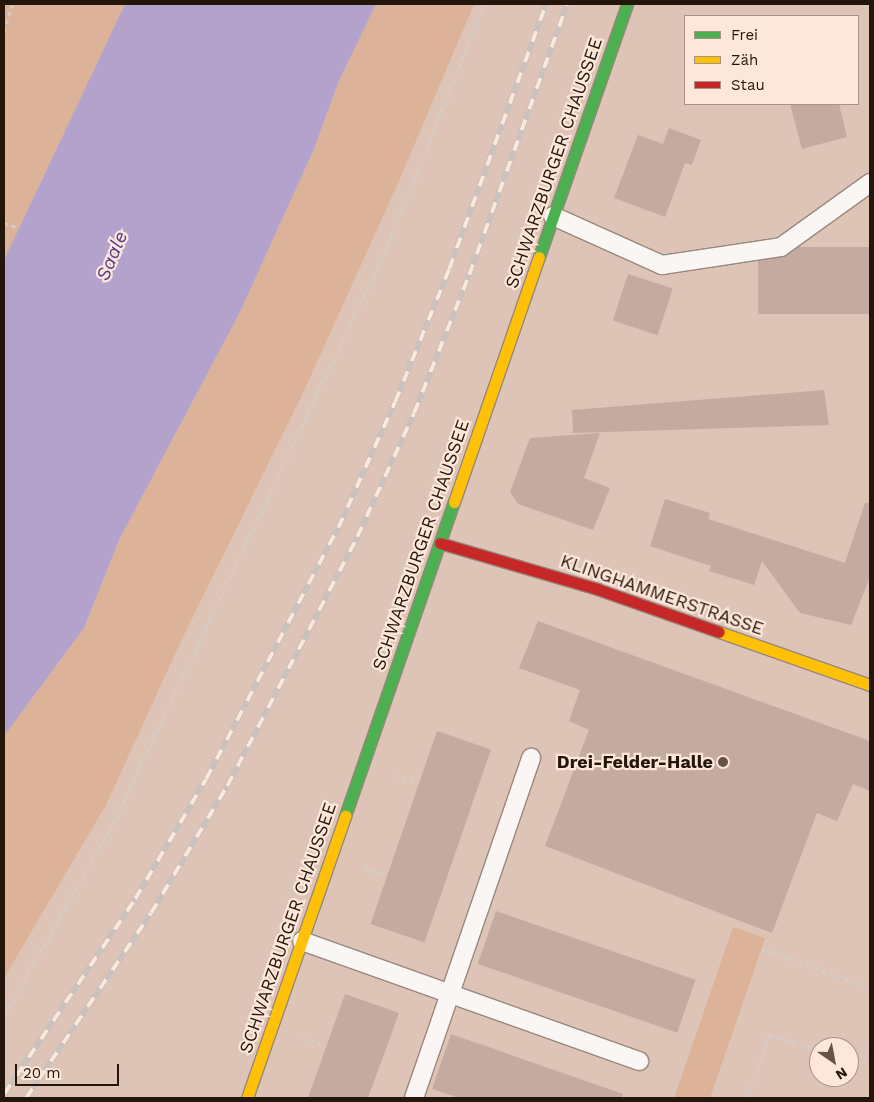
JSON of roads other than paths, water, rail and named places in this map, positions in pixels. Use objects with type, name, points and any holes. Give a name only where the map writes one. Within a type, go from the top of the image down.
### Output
[{"type":"main road","name":"SCHWARZBURGER CHAUSSEE","points":[[247,1098],[628,4]]},
{"type":"main road","name":"KLINGHAMMERSTRASSE","points":[[440,543],[597,590],[870,685]]},
{"type":"lane","points":[[553,216],[662,264],[781,247],[870,183]]},
{"type":"lane","points":[[414,1098],[531,758]]},
{"type":"lane","points":[[302,941],[449,995],[639,1061]]},
{"type":"water","name":"Saale","points":[[125,4],[376,4],[338,83],[314,149],[240,312],[119,540],[84,628],[4,736],[4,260]]},
{"type":"railway","points":[[4,1094],[135,899],[206,779],[338,528],[395,402],[449,269],[546,4]]},
{"type":"railway","points":[[26,1098],[151,913],[227,786],[357,537],[414,413],[469,275],[567,4]]},
{"type":"place","name":"Drei-Felder-Halle","points":[[723,762]]}]
